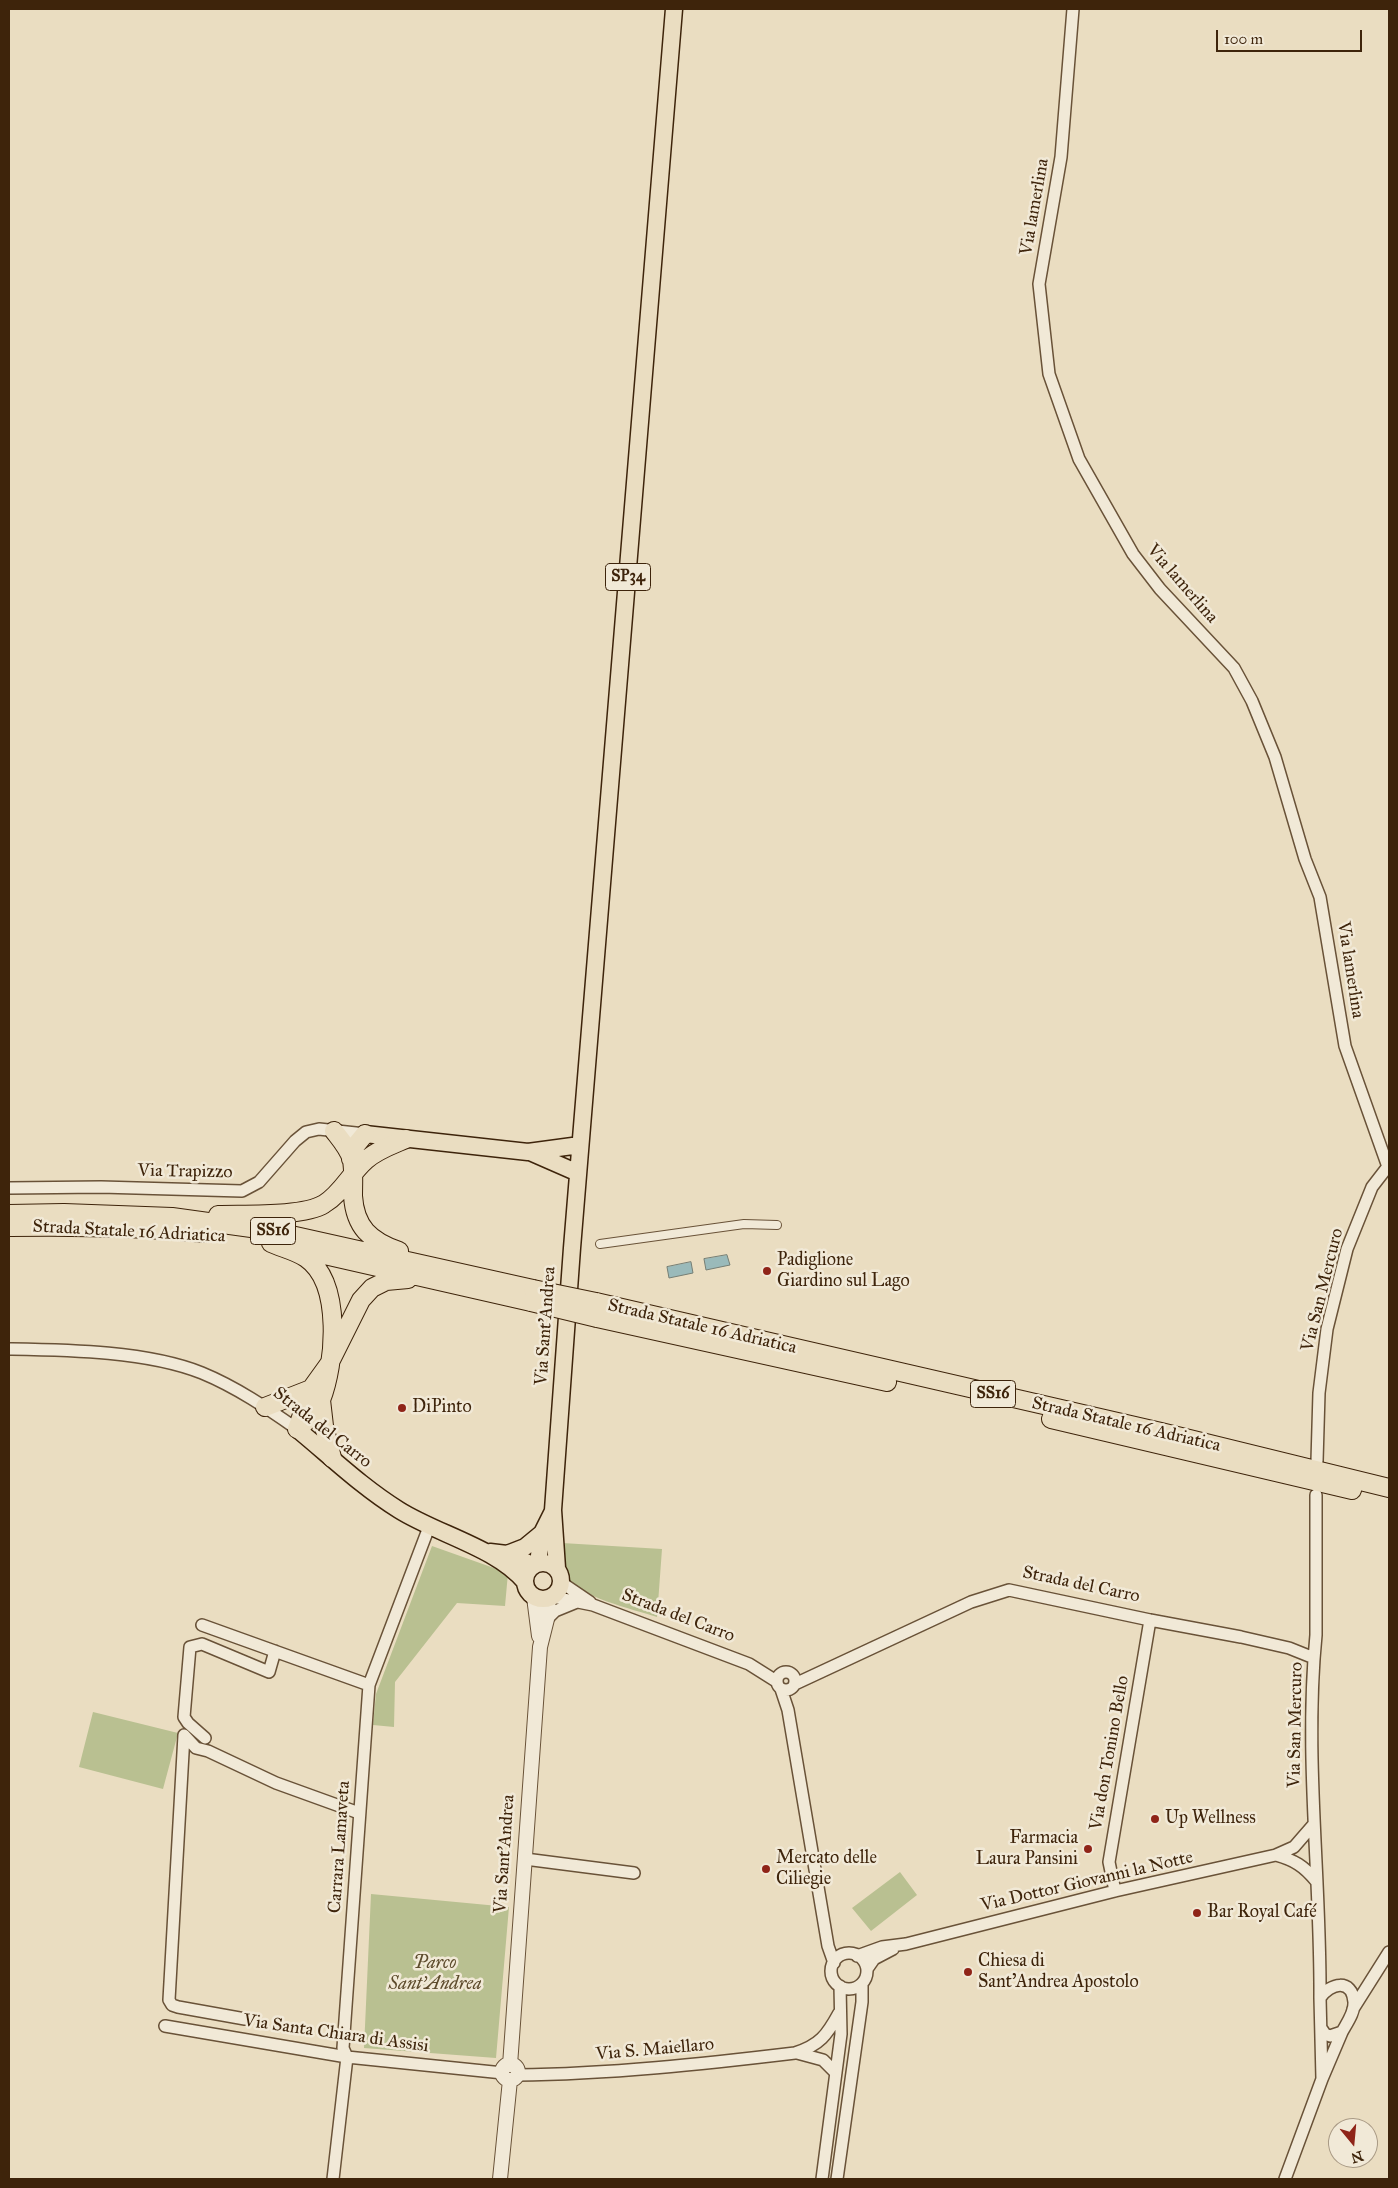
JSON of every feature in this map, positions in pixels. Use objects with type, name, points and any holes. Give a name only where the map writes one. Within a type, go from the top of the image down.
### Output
[{"type":"highway","points":[[334,1131],[345,1144],[357,1164]]},
{"type":"highway","points":[[366,1134],[357,1164],[355,1211],[358,1221],[367,1234],[385,1246],[458,1278]]},
{"type":"highway","points":[[172,1217],[308,1210],[322,1206],[334,1196],[357,1164],[379,1151],[406,1139]]},
{"type":"highway","name":"Strada Statale 16 Adriatica","points":[[9,1214],[64,1213],[172,1217],[273,1231],[458,1278],[1271,1473],[1389,1498]]},
{"type":"highway","name":"Strada Statale 16 Adriatica","points":[[9,1226],[170,1230],[223,1235],[458,1278]]},
{"type":"highway","points":[[271,1243],[307,1259],[322,1278],[332,1306],[334,1331],[329,1364]]},
{"type":"highway","points":[[297,1429],[361,1300],[372,1288],[386,1281],[403,1279],[458,1278]]},
{"type":"highway","name":"Strada Statale 16 Adriatica","points":[[596,1310],[1162,1432],[1389,1488]]},
{"type":"highway","points":[[266,1407],[316,1394]]},
{"type":"highway","points":[[316,1394],[332,1458]]},
{"type":"main road","name":"SP34","points":[[580,1146],[674,9]]},
{"type":"main road","points":[[366,1134],[528,1152],[580,1146]]},
{"type":"main road","name":"Via Sant'Andrea","points":[[553,1510],[542,1533],[536,1564],[527,1573],[526,1588],[551,1588],[553,1510],[580,1146]]},
{"type":"main road","points":[[528,1152],[578,1173]]},
{"type":"main road","name":"Strada del Carro","points":[[297,1429],[371,1492],[429,1527],[483,1551],[516,1572],[525,1582]]},
{"type":"main road","points":[[507,1554],[525,1547],[542,1533]]},
{"type":"main road","name":"Strada del Carro","points":[[483,1551],[507,1554],[536,1564]]},
{"type":"main road","points":[[536,1564],[548,1563],[551,1588]]},
{"type":"street","name":"Via lamerlina","points":[[1073,9],[1062,157],[1050,211],[1039,284],[1049,374],[1079,459],[1133,554],[1160,589],[1234,668],[1252,701],[1275,756],[1306,859],[1320,897],[1345,1046],[1389,1166]]},
{"type":"street","name":"Via Trapizzo","points":[[9,1188],[101,1187],[242,1191],[259,1182],[294,1141],[306,1132],[319,1130],[366,1134]]},
{"type":"street","name":"Via San Mercuro","points":[[1317,1461],[1319,1393],[1327,1329],[1347,1249],[1372,1187],[1389,1166]]},
{"type":"street","points":[[600,1244],[744,1224],[776,1225]]},
{"type":"street","name":"Strada del Carro","points":[[9,1349],[140,1358],[170,1364],[201,1373],[231,1387],[266,1407],[297,1429]]},
{"type":"street","name":"Via San Mercuro","points":[[1316,1495],[1314,1853],[1320,1956],[1320,1998]]},
{"type":"street","name":"Carrara Lamaveta","points":[[333,2179],[347,2057],[343,2048],[369,1685],[429,1527]]},
{"type":"street","name":"Strada del Carro","points":[[551,1588],[749,1664],[786,1681],[822,1670],[971,1602],[1009,1590],[1241,1637],[1289,1648],[1314,1658]]},
{"type":"street","name":"Strada del Carro","points":[[551,1588],[577,1602],[593,1605]]},
{"type":"street","name":"Via Sant'Andrea","points":[[540,1647],[547,1619],[551,1588]]},
{"type":"street","name":"Via Sant'Andrea","points":[[500,2179],[510,2073],[540,1647],[551,1588]]},
{"type":"street","points":[[547,1619],[555,1611],[577,1602]]},
{"type":"street","name":"Via don Tonino Bello","points":[[1115,1891],[1109,1862],[1150,1620]]},
{"type":"street","points":[[202,1625],[369,1685]]},
{"type":"street","points":[[205,1738],[188,1724],[184,1718],[190,1648],[202,1644],[269,1672],[275,1651]]},
{"type":"street","points":[[786,1681],[788,1710],[828,1946],[834,1963]]},
{"type":"street","points":[[245,2019],[178,2008],[172,2005],[169,2000],[184,1735],[196,1748],[208,1751],[276,1783],[359,1812]]},
{"type":"street","name":"Via Dottor Giovanni la Notte","points":[[853,1955],[882,1947],[906,1944],[1115,1891],[1276,1855],[1294,1847],[1314,1824]]},
{"type":"street","points":[[1294,1847],[1306,1848],[1314,1853]]},
{"type":"street","name":"Via Dottor Giovanni la Notte","points":[[1292,1859],[1314,1853]]},
{"type":"street","name":"Via Dottor Giovanni la Notte","points":[[1276,1855],[1292,1859],[1304,1867],[1316,1881]]},
{"type":"street","points":[[525,1859],[634,1873]]},
{"type":"street","points":[[826,1926],[834,1943],[865,1963],[867,1969],[867,1974],[862,1984],[862,2002],[837,2179]]},
{"type":"street","name":"Via Dottor Giovanni la Notte","points":[[867,1969],[879,1956],[906,1944]]},
{"type":"street","points":[[1285,2179],[1322,2079],[1342,2032],[1389,1952]]},
{"type":"street","points":[[853,1955],[837,1958],[831,1973],[840,1986],[851,1989],[862,1984]]},
{"type":"street","points":[[1320,1956],[1327,1973],[1352,1994],[1354,2009]]},
{"type":"street","points":[[1322,2079],[1320,1998],[1330,1987],[1365,1983],[1378,1970]]},
{"type":"street","points":[[822,2179],[840,2034],[840,1986]]},
{"type":"street","name":"Via S. Maiellaro","points":[[510,2073],[562,2075],[686,2066],[795,2053],[811,2048],[830,2031],[839,2013]]},
{"type":"street","name":"Via Santa Chiara di Assisi","points":[[166,2026],[347,2057],[510,2073]]},
{"type":"street","points":[[1321,2028],[1325,2034],[1330,2036],[1342,2032]]},
{"type":"street","name":"Via S. Maiellaro","points":[[795,2053],[822,2060],[836,2072]]},
{"type":"green space","points":[[562,1543],[662,1549],[657,1617],[593,1596],[571,1582],[562,1566]]},
{"type":"green space","points":[[432,1546],[508,1573],[505,1606],[457,1603],[395,1682],[394,1727],[373,1725],[376,1694]]},
{"type":"green space","points":[[93,1712],[178,1733],[163,1789],[79,1767]]},
{"type":"green space","points":[[900,1872],[917,1895],[871,1931],[852,1908]]},
{"type":"green space","name":"Parco Sant'Andrea","points":[[371,1894],[509,1907],[496,2058],[364,2048]]},
{"type":"water","points":[[727,1255],[730,1265],[706,1270],[704,1259]]},
{"type":"water","points":[[691,1262],[693,1273],[669,1278],[667,1267]]},
{"type":"place","name":"Padiglione Giardino sul Lago","points":[[767,1271]]},
{"type":"place","name":"DiPinto","points":[[402,1408]]},
{"type":"place","name":"Up Wellness","points":[[1155,1819]]},
{"type":"place","name":"Farmacia Laura Pansini","points":[[1088,1849]]},
{"type":"place","name":"Mercato delle Ciliegie","points":[[766,1869]]},
{"type":"place","name":"Bar Royal Café","points":[[1197,1913]]},
{"type":"place","name":"Chiesa di Sant'Andrea Apostolo","points":[[968,1972]]}]
